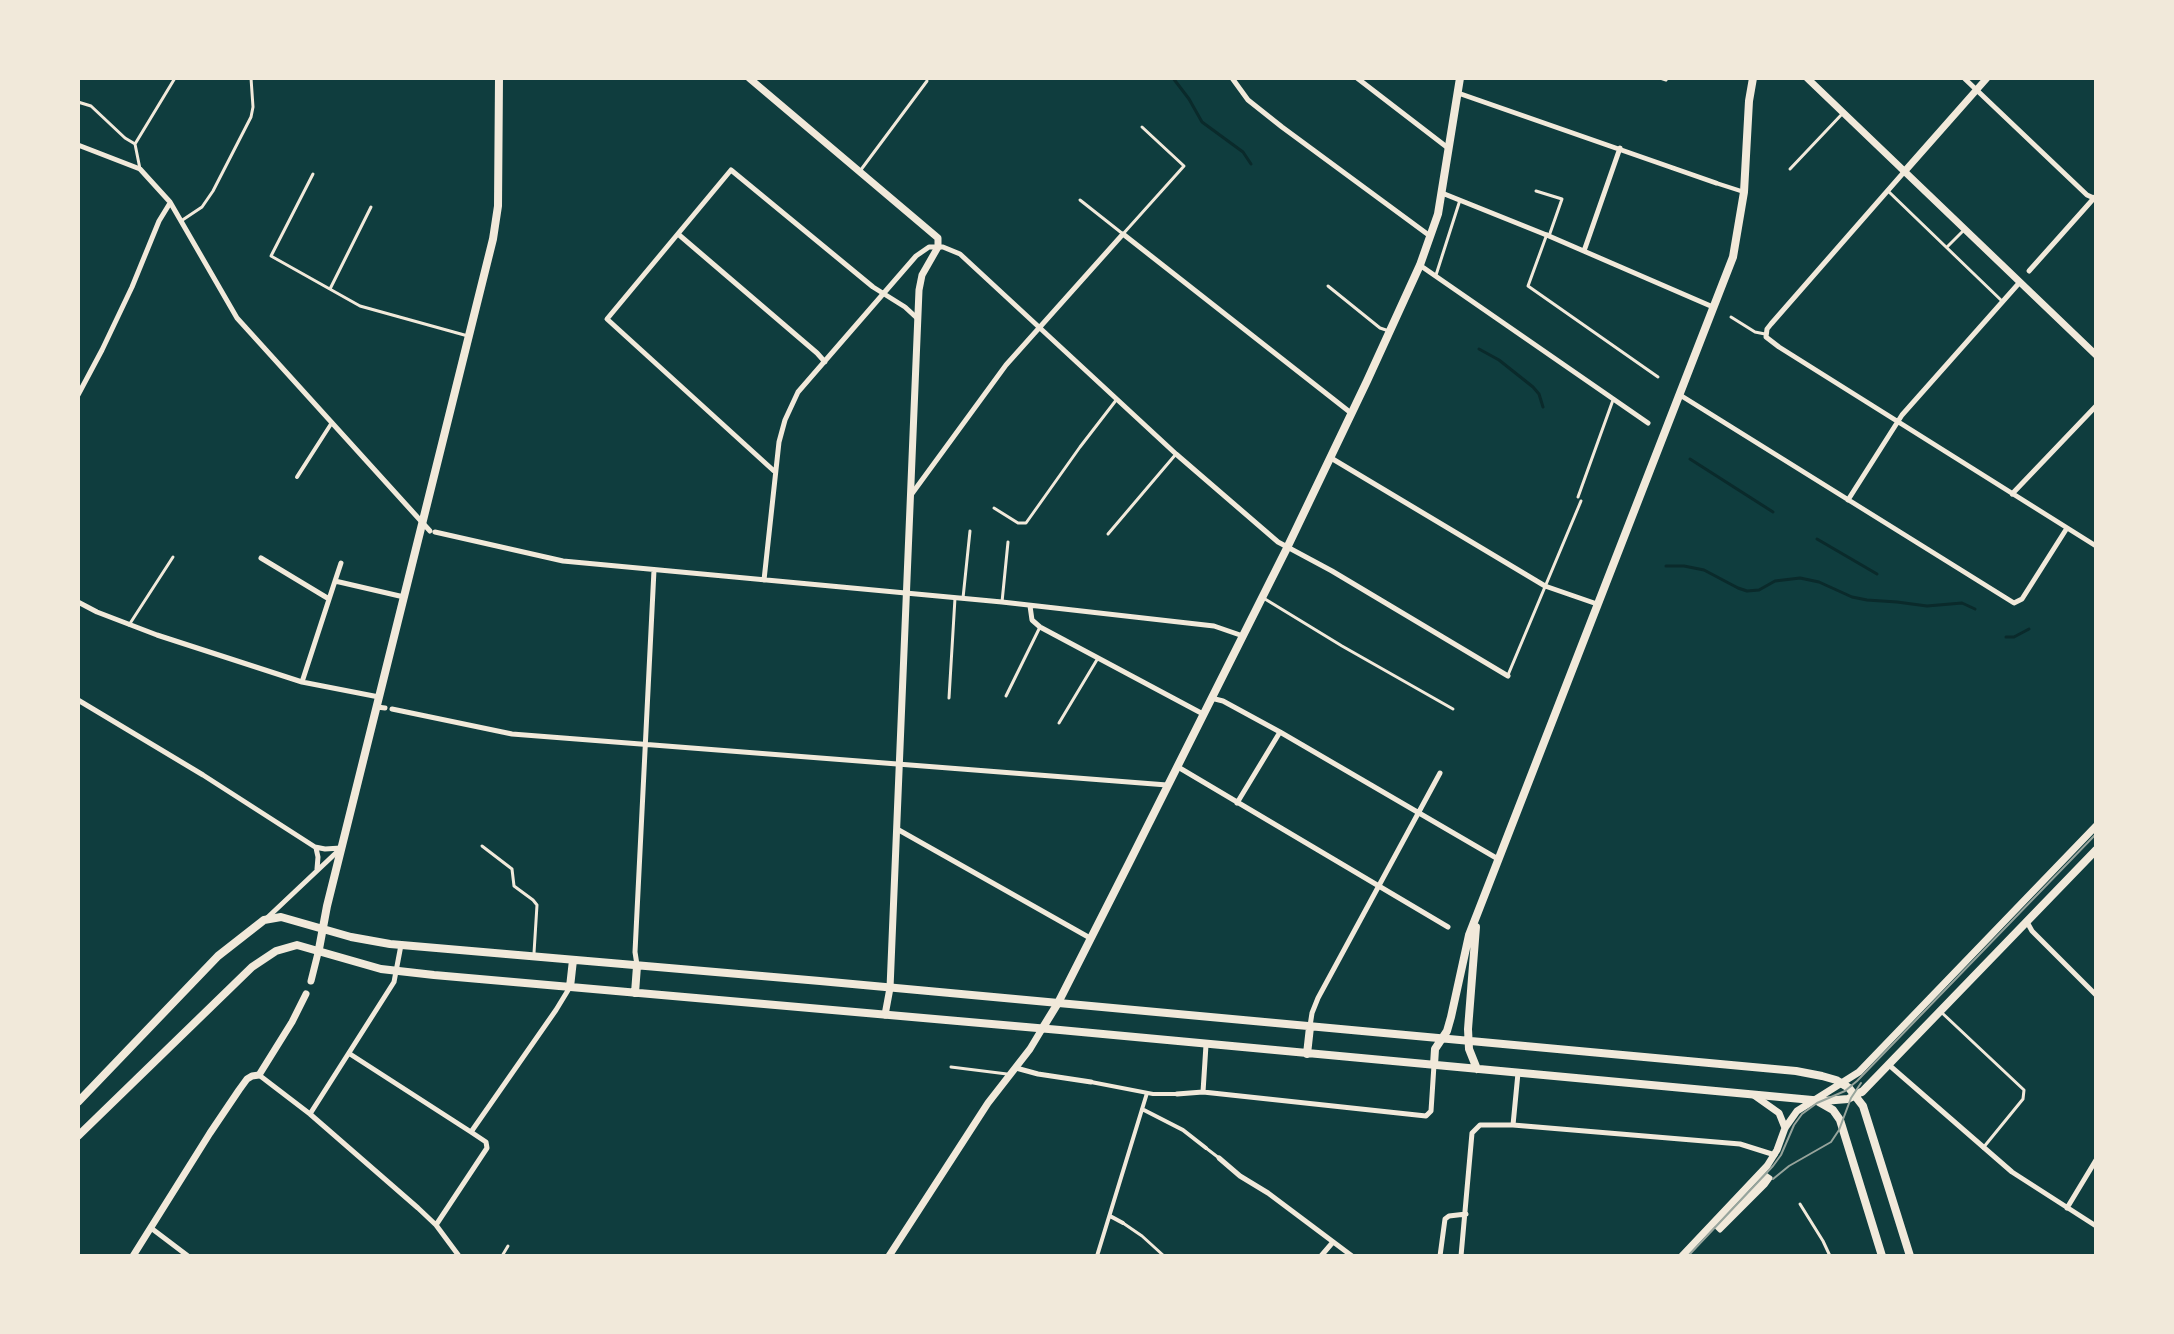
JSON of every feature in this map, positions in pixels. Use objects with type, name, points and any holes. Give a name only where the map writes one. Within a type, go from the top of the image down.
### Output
[{"type":"main road","points":[[319,949],[342,848],[384,705],[404,597],[429,529],[468,336],[496,221],[499,78]]},
{"type":"main road","points":[[1042,1029],[1091,939],[1287,548],[1420,265],[1442,193],[1460,78]]},
{"type":"main road","points":[[1434,1065],[1435,1049],[1450,1023],[1465,948],[1481,903],[1735,248],[1744,192],[1753,78]]},
{"type":"main road","points":[[78,1136],[227,990],[263,959],[276,951],[297,945],[397,971],[1840,1101],[1860,1096],[2096,850]]},
{"type":"main road","points":[[1477,1069],[1468,1042],[1472,959],[1481,903]]},
{"type":"main road","points":[[78,1102],[207,967],[264,920],[281,917],[369,941],[401,945],[1796,1071],[1822,1076],[1842,1083],[1860,1096],[1910,1256]]},
{"type":"main road","points":[[570,987],[573,960]]},
{"type":"main road","points":[[635,993],[637,966]]},
{"type":"main road","points":[[1307,1054],[1310,1027]]},
{"type":"main road","points":[[1812,1099],[1826,1105],[1840,1120],[1882,1256]]},
{"type":"street","points":[[749,78],[936,234],[938,247],[920,282],[890,988],[885,1015]]},
{"type":"street","points":[[1232,78],[1248,100],[1282,127],[1431,236]]},
{"type":"street","points":[[1357,78],[1449,148]]},
{"type":"street","points":[[1807,78],[2096,355]]},
{"type":"street","points":[[1964,78],[2087,195],[2095,198],[2029,271]]},
{"type":"street","points":[[1987,78],[1765,334],[1779,347],[2096,546]]},
{"type":"street","points":[[1457,92],[1744,192]]},
{"type":"street","points":[[78,145],[140,169],[170,202],[237,318],[429,529],[563,561],[1002,602],[1214,626],[1243,636]]},
{"type":"street","points":[[1584,251],[1620,148]]},
{"type":"street","points":[[775,472],[607,319],[731,170],[918,319]]},
{"type":"street","points":[[1442,193],[1713,307]]},
{"type":"street","points":[[78,395],[170,202]]},
{"type":"street","points":[[678,234],[825,362]]},
{"type":"street","points":[[911,497],[998,375],[1123,234],[1352,414]]},
{"type":"street","points":[[764,580],[781,432],[798,392],[916,256],[926,248],[949,248],[960,254],[1176,454],[1287,548],[1332,571],[1508,676]]},
{"type":"street","points":[[1420,265],[1648,423]]},
{"type":"street","points":[[1848,500],[1897,422],[2020,282]]},
{"type":"street","points":[[1679,394],[2014,603],[2022,599],[2067,528]]},
{"type":"street","points":[[2012,494],[2096,406]]},
{"type":"street","points":[[297,477],[331,424]]},
{"type":"street","points":[[1331,458],[1545,586],[1598,604]]},
{"type":"street","points":[[261,558],[329,599]]},
{"type":"street","points":[[302,682],[341,563]]},
{"type":"street","points":[[637,966],[635,952],[654,570]]},
{"type":"street","points":[[335,581],[404,597]]},
{"type":"street","points":[[78,602],[129,625],[302,682],[384,705],[512,734],[1168,785]]},
{"type":"street","points":[[1030,606],[1032,620],[1040,627],[1203,714]]},
{"type":"street","points":[[1211,698],[1223,701],[1280,732],[1498,859]]},
{"type":"street","points":[[78,700],[315,847],[331,850],[342,848]]},
{"type":"street","points":[[1237,803],[1280,732]]},
{"type":"street","points":[[1177,767],[1448,927]]},
{"type":"street","points":[[1310,1027],[1318,998],[1440,773]]},
{"type":"street","points":[[1682,1256],[1775,1155],[1785,1128],[1797,1111],[1862,1069],[2096,826]]},
{"type":"street","points":[[896,828],[1091,939]]},
{"type":"street","points":[[315,847],[318,857],[315,873]]},
{"type":"street","points":[[264,920],[342,848]]},
{"type":"street","points":[[2027,922],[2032,931],[2096,995]]},
{"type":"street","points":[[310,1114],[394,982],[401,945]]},
{"type":"street","points":[[311,981],[319,949]]},
{"type":"street","points":[[471,1132],[570,987]]},
{"type":"street","points":[[259,1075],[306,994]]},
{"type":"street","points":[[889,1256],[988,1103],[1042,1029]]},
{"type":"street","points":[[1203,1092],[1206,1045]]},
{"type":"street","points":[[350,1054],[486,1142],[487,1148],[436,1225]]},
{"type":"street","points":[[1013,1071],[1147,1093],[1203,1092],[1426,1116],[1431,1111],[1434,1065]]},
{"type":"street","points":[[1888,1065],[2012,1172],[2096,1226]]},
{"type":"street","points":[[1513,1125],[1518,1072]]},
{"type":"street","points":[[133,1256],[244,1084],[252,1076],[259,1075],[310,1114],[436,1225],[459,1256]]},
{"type":"street","points":[[1097,1256],[1147,1093]]},
{"type":"street","points":[[1747,1093],[1779,1113],[1785,1128]]},
{"type":"street","points":[[1142,1109],[1183,1130],[1206,1148]]},
{"type":"street","points":[[1461,1256],[1472,1136],[1474,1129],[1483,1125],[1744,1144],[1775,1155]]},
{"type":"street","points":[[1219,1158],[1352,1256]]},
{"type":"street","points":[[2067,1208],[2096,1160]]},
{"type":"street","points":[[1767,1176],[1770,1178],[1718,1229],[1761,1181],[1767,1176]]},
{"type":"street","points":[[1440,1256],[1445,1219],[1466,1214]]},
{"type":"street","points":[[1110,1216],[1123,1223]]},
{"type":"street","points":[[150,1227],[188,1256]]},
{"type":"street","points":[[1321,1256],[1333,1242]]},
{"type":"lane","points":[[140,169],[135,144],[175,78]]},
{"type":"lane","points":[[181,221],[202,207],[213,191],[251,117],[251,78]]},
{"type":"lane","points":[[1660,78],[1667,78]]},
{"type":"lane","points":[[860,171],[927,81]]},
{"type":"lane","points":[[78,102],[91,106],[135,144]]},
{"type":"lane","points":[[1790,169],[1843,113]]},
{"type":"lane","points":[[1080,200],[1123,234],[1184,166],[1142,127]]},
{"type":"lane","points":[[313,174],[271,256],[360,306],[468,336]]},
{"type":"lane","points":[[1536,191],[1562,199],[1528,286],[1658,377]]},
{"type":"lane","points":[[1888,191],[2003,302]]},
{"type":"lane","points":[[1436,275],[1460,200]]},
{"type":"lane","points":[[330,289],[371,207]]},
{"type":"lane","points":[[1947,247],[1965,229]]},
{"type":"lane","points":[[2020,282],[2029,271]]},
{"type":"lane","points":[[1328,286],[1380,328],[1389,331]]},
{"type":"lane","points":[[1731,317],[1755,332],[1765,334]]},
{"type":"lane","points":[[994,508],[1018,523],[1026,523],[1117,399]]},
{"type":"lane","points":[[1508,676],[1580,499],[1613,400]]},
{"type":"lane","points":[[1108,534],[1176,454]]},
{"type":"lane","points":[[963,598],[970,531]]},
{"type":"lane","points":[[1002,602],[1008,542]]},
{"type":"lane","points":[[129,625],[173,557]]},
{"type":"lane","points":[[1262,597],[1453,709]]},
{"type":"lane","points":[[949,698],[955,598]]},
{"type":"lane","points":[[1006,696],[1040,627]]},
{"type":"lane","points":[[1059,723],[1098,658]]},
{"type":"lane","points":[[482,846],[512,869],[514,886],[537,905],[533,956]]},
{"type":"lane","points":[[1940,1011],[2024,1090],[2023,1099],[1983,1148]]},
{"type":"lane","points":[[951,1067],[1013,1071]]},
{"type":"lane","points":[[1206,1148],[1219,1158]]},
{"type":"lane","points":[[1800,1204],[1830,1256]]},
{"type":"lane","points":[[1123,1223],[1164,1256]]},
{"type":"lane","points":[[502,1256],[508,1246]]},
{"type":"waterway","points":[[1173,78],[1202,122],[1243,152],[1251,164]]},
{"type":"waterway","points":[[1479,349],[1499,360],[1533,387],[1543,407]]},
{"type":"waterway","points":[[1690,459],[1773,512]]},
{"type":"waterway","points":[[1817,539],[1877,574]]},
{"type":"waterway","points":[[1666,566],[1704,570],[1747,591],[1759,590],[1775,581],[1800,578],[1867,600],[1927,606],[1962,603],[1975,609]]},
{"type":"waterway","points":[[2006,637],[2014,637],[2029,629]]},
{"type":"tram line","points":[[1688,1256],[1773,1166],[1802,1114],[1817,1103],[1845,1091],[1857,1081],[2096,834]]},
{"type":"tram line","points":[[1773,1179],[1831,1142],[1861,1083]]}]
